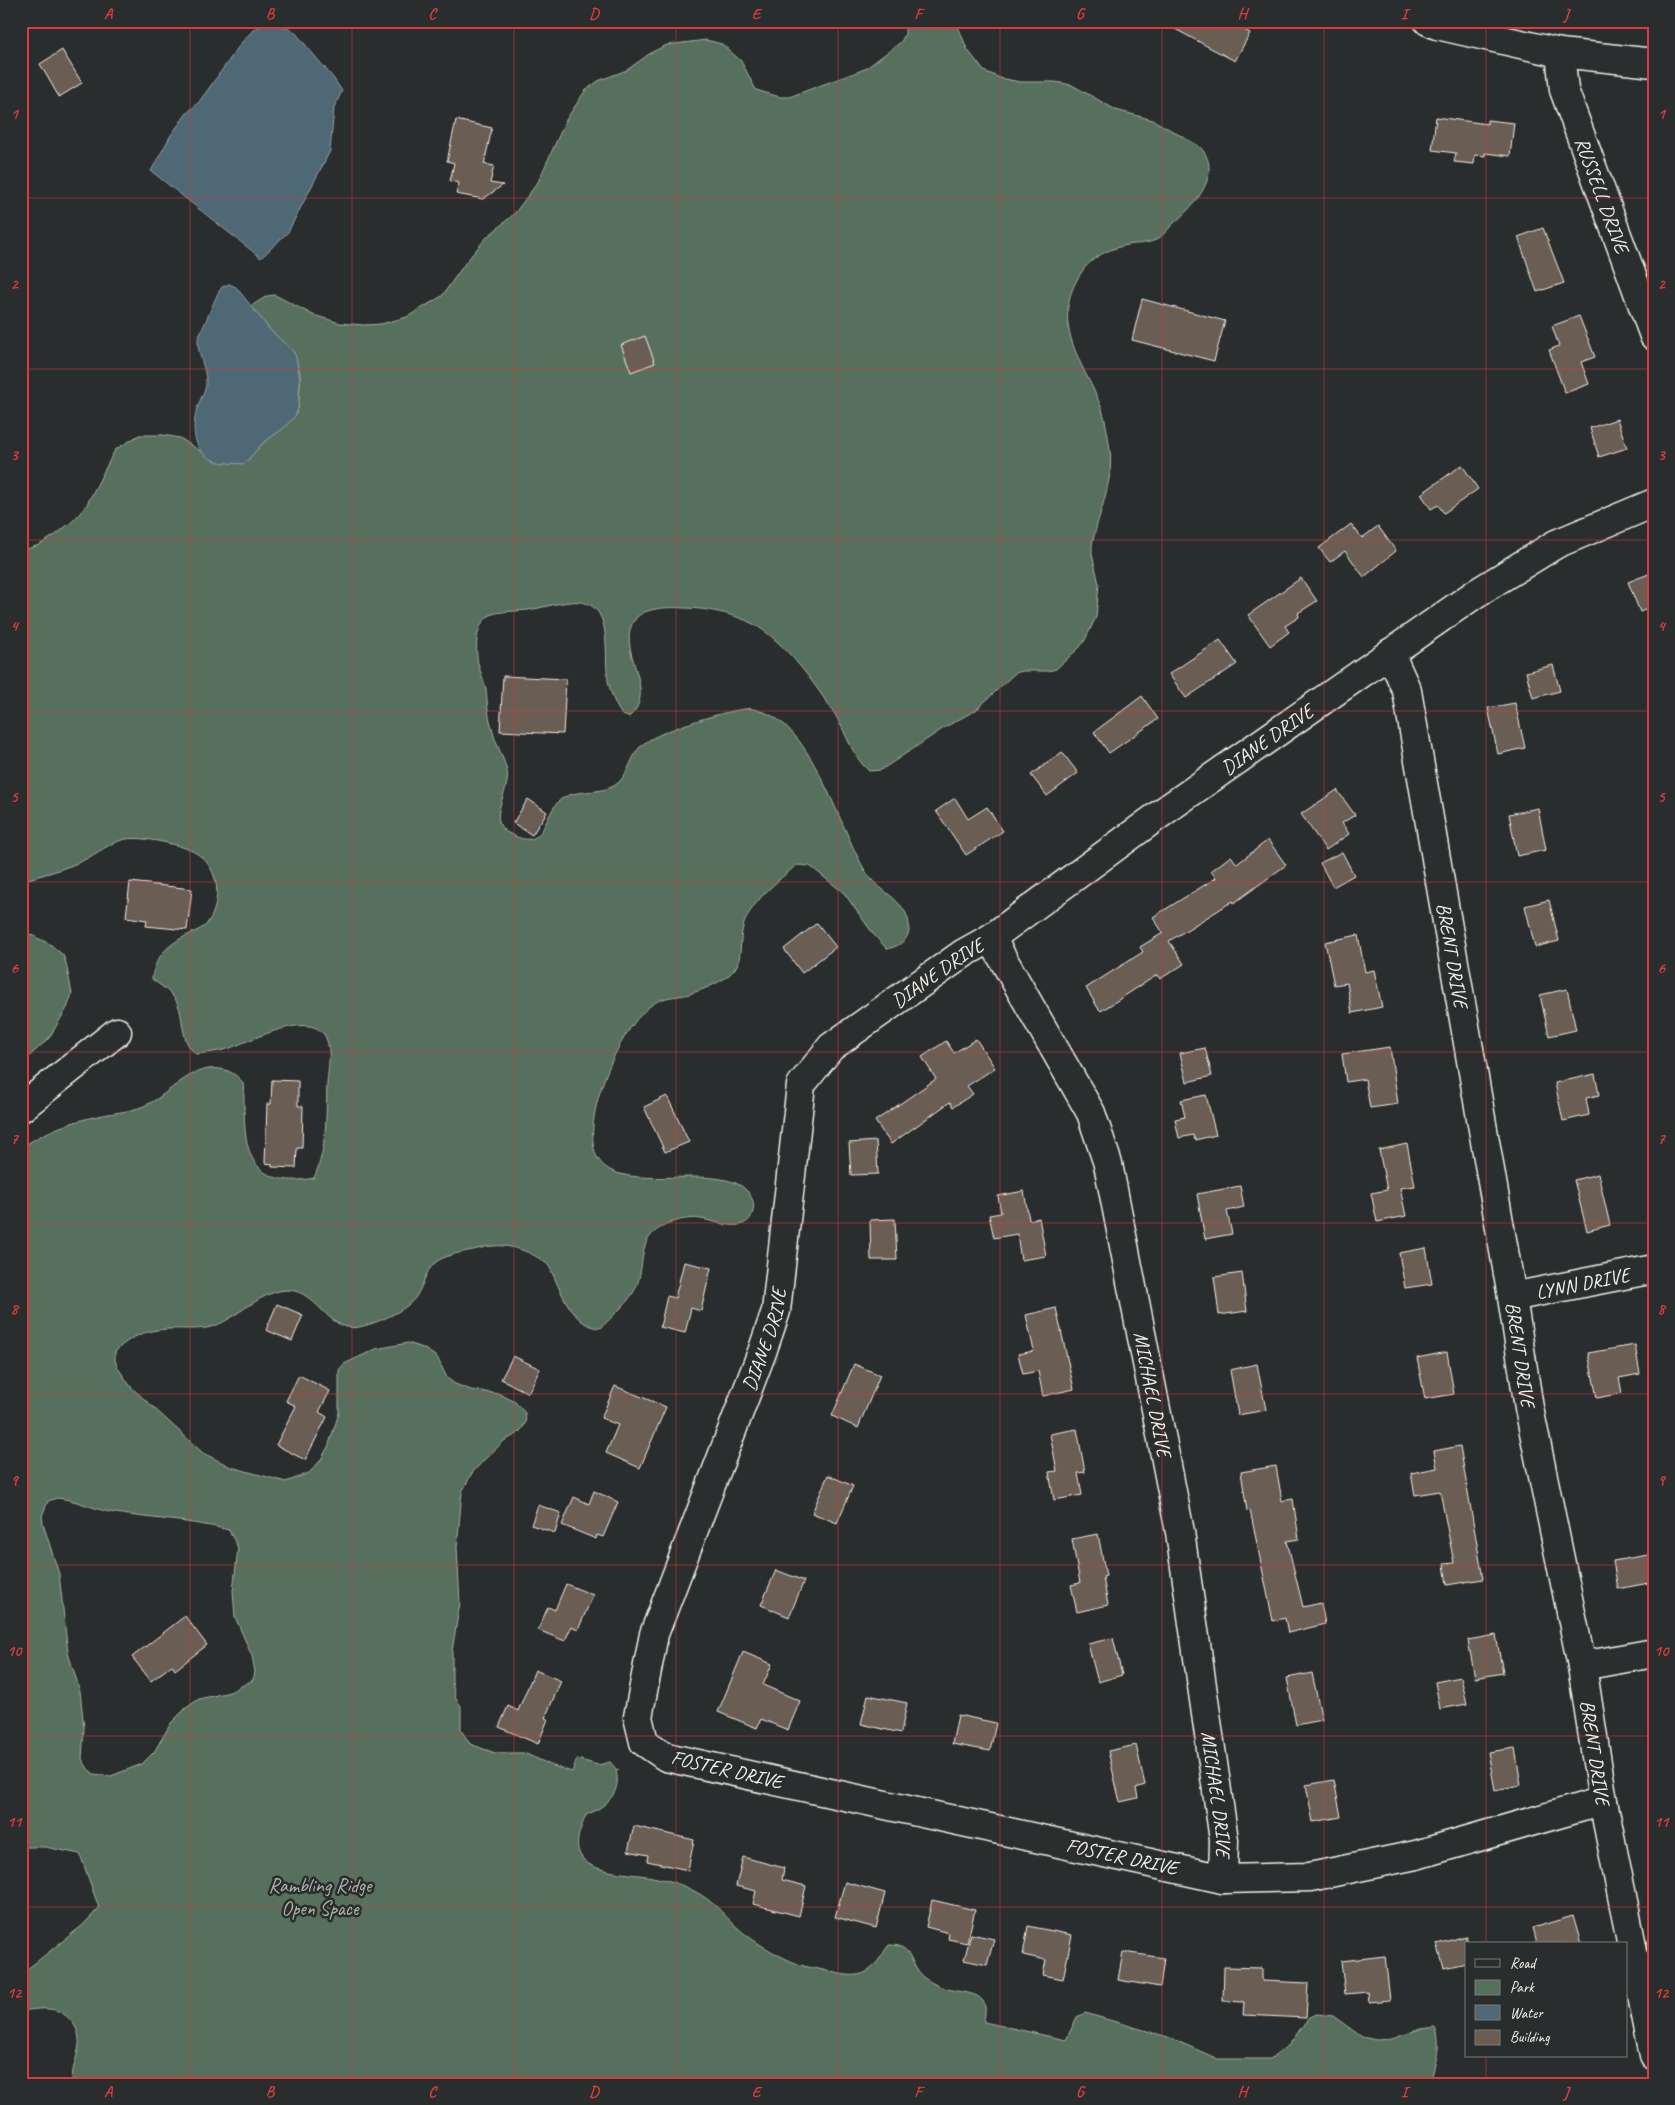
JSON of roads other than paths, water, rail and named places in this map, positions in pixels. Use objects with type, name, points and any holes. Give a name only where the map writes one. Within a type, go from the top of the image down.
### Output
[{"type":"street","points":[[1428,21],[1446,27],[1560,53],[1654,63]]},
{"type":"street","name":"RUSSELL DRIVE","points":[[1560,53],[1564,90],[1654,336]]},
{"type":"street","name":"DIANE DRIVE","points":[[644,1742],[638,1717],[654,1634],[776,1311],[801,1085],[831,1047],[964,953],[991,938],[1167,809],[1475,594],[1556,544],[1654,503]]},
{"type":"street","name":"BRENT DRIVE","points":[[1390,653],[1407,691],[1512,1297],[1529,1408],[1582,1666],[1603,1801],[1652,2041]]},
{"type":"street","name":"MICHAEL DRIVE","points":[[991,938],[1091,1112],[1108,1164],[1180,1532],[1224,1840],[1223,1879]]},
{"type":"street","points":[[21,1108],[117,1032]]},
{"type":"street","name":"LYNN DRIVE","points":[[1512,1297],[1654,1270]]},
{"type":"street","points":[[1582,1666],[1654,1653]]},
{"type":"street","name":"FOSTER DRIVE","points":[[644,1742],[666,1756],[1223,1879],[1310,1877],[1320,1875],[1416,1855],[1603,1801]]},
{"type":"water","points":[[271,21],[294,31],[342,91],[334,108],[330,151],[288,232],[261,258],[151,171],[171,135],[187,113],[199,102],[242,42],[254,29]]},
{"type":"water","points":[[229,284],[236,287],[270,330],[293,351],[296,357],[300,380],[298,409],[295,416],[284,428],[264,442],[244,464],[220,462],[206,456],[197,444],[194,430],[196,414],[206,385],[198,339],[218,293],[222,287]]},
{"type":"park label","name":"Rambling Ridge Open Space","points":[[320,1896]]}]
